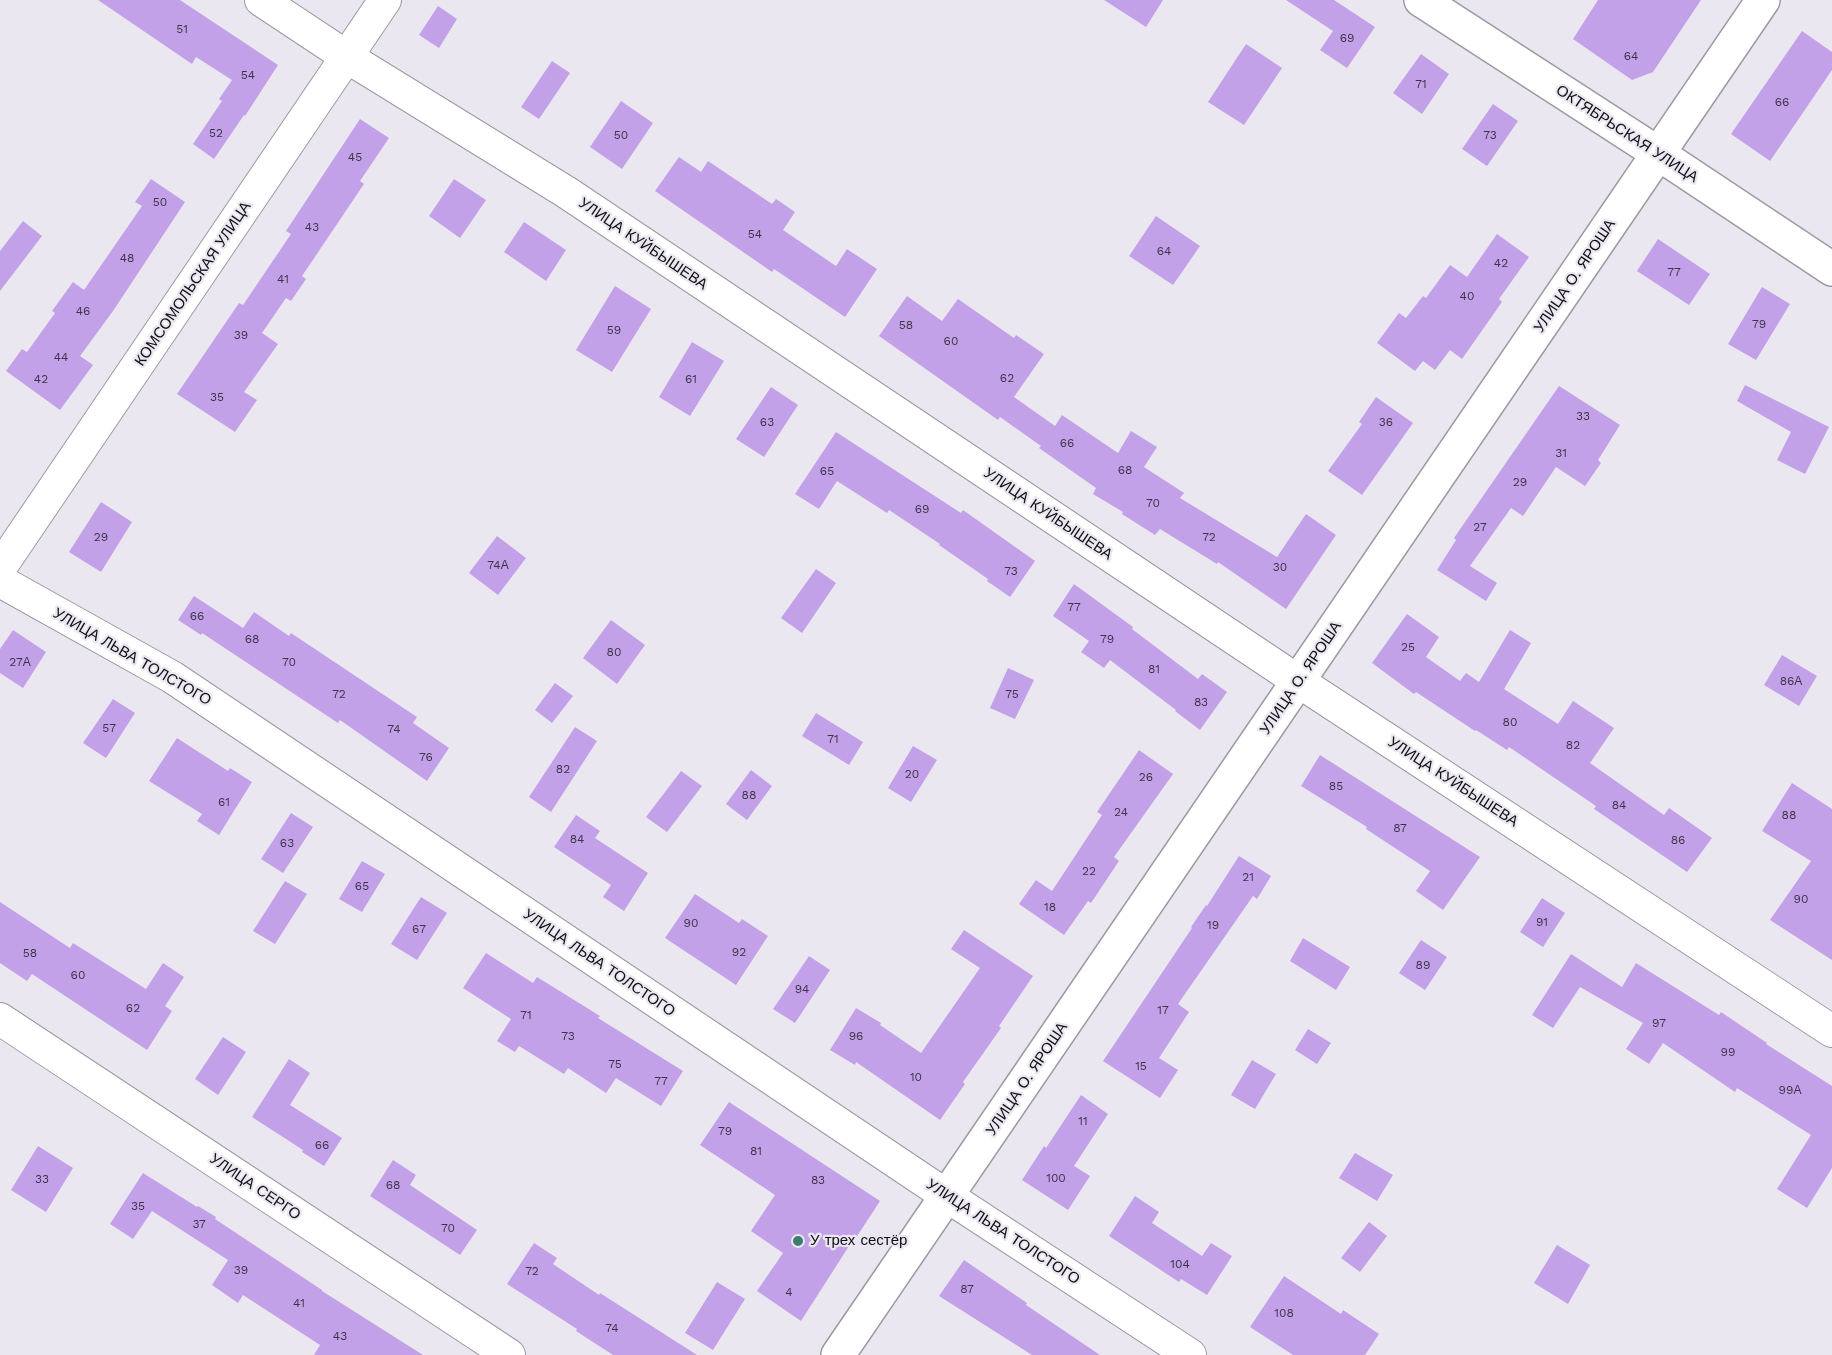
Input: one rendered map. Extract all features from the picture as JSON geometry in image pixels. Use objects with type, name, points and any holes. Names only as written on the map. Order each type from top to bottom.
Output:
[{"type":"main road","name":"ОКТЯБРЬСКАЯ УЛИЦА","points":[[1421,0],[1832,269]]},
{"type":"main road","name":"УЛИЦА О. ЯРОША","points":[[838,1355],[1763,0]]},
{"type":"street","name":"УЛИЦА КУЙБЫШЕВА","points":[[261,0],[347,57],[566,192],[1298,681],[1832,1031]]},
{"type":"street","name":"КОМСОМОЛЬСКАЯ УЛИЦА","points":[[0,568],[385,0]]},
{"type":"street","name":"УЛИЦА ЛЬВА ТОЛСТОГО","points":[[0,581],[172,677],[947,1196],[1190,1355]]},
{"type":"street","name":"УЛИЦА СЕРГО","points":[[0,1019],[509,1355]]},
{"type":"building","points":[[98,0],[180,0],[278,65],[214,159],[193,144],[222,101],[219,99],[232,80],[196,57],[192,64]]},
{"type":"building","points":[[1104,0],[1163,0],[1146,27]]},
{"type":"building","points":[[1286,0],[1334,0],[1375,27],[1347,68],[1320,50],[1333,31]]},
{"type":"building","points":[[1598,0],[1701,0],[1653,72],[1632,80],[1573,39]]},
{"type":"building","points":[[438,6],[457,19],[439,48],[419,35]]},
{"type":"building","points":[[1802,31],[1832,52],[1832,70],[1770,161],[1731,134]]},
{"type":"building","points":[[1246,44],[1282,68],[1244,125],[1208,102]]},
{"type":"building","points":[[1421,54],[1449,74],[1422,114],[1393,93]]},
{"type":"building","points":[[552,61],[570,73],[539,119],[521,107]]},
{"type":"building","points":[[621,101],[653,123],[622,169],[590,147]]},
{"type":"building","points":[[1493,104],[1518,121],[1487,166],[1462,149]]},
{"type":"building","points":[[360,119],[389,138],[360,181],[364,184],[302,276],[306,279],[291,301],[286,298],[262,333],[278,344],[244,392],[257,400],[235,432],[177,394],[239,303],[243,305],[291,234],[286,231]]},
{"type":"building","points":[[679,157],[701,172],[708,161],[772,204],[776,199],[795,212],[783,230],[836,266],[847,249],[877,269],[845,317],[774,269],[772,272],[655,191]]},
{"type":"building","points":[[151,179],[185,202],[113,311],[80,356],[93,365],[60,410],[6,371],[22,349],[27,352],[55,313],[52,311],[73,282],[84,290],[142,206],[135,202]]},
{"type":"building","points":[[454,179],[486,200],[460,238],[429,216]]},
{"type":"building","points":[[1156,216],[1200,246],[1173,285],[1129,256]]},
{"type":"building","points":[[23,221],[42,236],[0,291],[0,251]]},
{"type":"building","points":[[524,222],[566,250],[546,281],[504,252]]},
{"type":"building","points":[[1497,234],[1529,257],[1499,299],[1502,302],[1462,359],[1450,350],[1435,370],[1423,361],[1415,371],[1377,343],[1399,313],[1406,318],[1423,296],[1426,298],[1450,265],[1467,277]]},
{"type":"building","points":[[1658,239],[1710,274],[1689,305],[1637,271]]},
{"type":"building","points":[[615,286],[651,309],[612,372],[576,350]]},
{"type":"building","points":[[1762,287],[1790,304],[1756,360],[1728,344]]},
{"type":"building","points":[[907,296],[942,321],[958,299],[1014,338],[1016,335],[1044,354],[1014,397],[1055,426],[1062,415],[1118,453],[1131,431],[1157,447],[1144,467],[1184,493],[1180,498],[1277,557],[1306,514],[1336,535],[1286,609],[1218,562],[1217,564],[1160,529],[1155,535],[1122,514],[1123,512],[1093,494],[1096,488],[1039,448],[1041,446],[1000,417],[998,420],[879,336]]},
{"type":"building","points":[[692,342],[724,361],[690,416],[659,397]]},
{"type":"building","points":[[1745,385],[1829,427],[1805,474],[1777,460],[1791,432],[1737,401]]},
{"type":"building","points":[[1559,386],[1620,425],[1598,460],[1601,463],[1585,486],[1556,467],[1523,516],[1511,508],[1470,566],[1497,583],[1486,601],[1437,570],[1456,540],[1454,538]]},
{"type":"building","points":[[771,387],[798,405],[764,457],[736,439]]},
{"type":"building","points":[[1376,397],[1413,423],[1362,495],[1328,471],[1362,424],[1359,422]]},
{"type":"building","points":[[836,432],[961,513],[963,510],[1035,561],[1010,597],[940,544],[889,510],[887,513],[837,481],[819,509],[795,494]]},
{"type":"building","points":[[101,502],[132,522],[101,572],[69,552]]},
{"type":"building","points":[[497,536],[526,558],[498,595],[469,573]]},
{"type":"building","points":[[816,569],[836,583],[802,633],[781,618]]},
{"type":"building","points":[[1074,584],[1198,679],[1202,674],[1227,692],[1200,730],[1110,660],[1104,668],[1081,652],[1089,641],[1053,616]]},
{"type":"building","points":[[194,596],[243,628],[254,612],[289,636],[291,633],[417,717],[413,723],[449,748],[427,781],[340,720],[338,723],[202,633],[201,635],[178,620]]},
{"type":"building","points":[[1407,614],[1439,637],[1426,657],[1460,681],[1466,673],[1479,682],[1510,630],[1531,643],[1504,689],[1558,724],[1573,701],[1614,728],[1590,763],[1664,815],[1669,808],[1712,838],[1687,872],[1594,809],[1596,806],[1509,747],[1507,750],[1416,692],[1414,694],[1372,663]]},
{"type":"building","points":[[611,620],[645,645],[617,684],[583,658]]},
{"type":"building","points":[[13,630],[46,652],[23,688],[0,673],[0,649]]},
{"type":"building","points":[[1782,655],[1817,676],[1799,706],[1764,685]]},
{"type":"building","points":[[1008,668],[1034,680],[1015,719],[990,708]]},
{"type":"building","points":[[555,683],[573,696],[552,723],[535,710]]},
{"type":"building","points":[[113,699],[135,713],[106,758],[83,743]]},
{"type":"building","points":[[816,713],[863,742],[849,765],[802,736]]},
{"type":"building","points":[[575,727],[597,741],[551,812],[529,797]]},
{"type":"building","points":[[177,738],[228,771],[230,768],[252,782],[219,835],[197,821],[202,814],[149,781]]},
{"type":"building","points":[[913,746],[937,760],[911,802],[888,788]]},
{"type":"building","points":[[1139,750],[1173,774],[1114,857],[1119,861],[1091,903],[1088,901],[1064,935],[1019,904],[1036,880],[1052,891],[1102,815],[1097,812]]},
{"type":"building","points":[[1320,755],[1480,857],[1443,910],[1416,891],[1430,871],[1366,829],[1367,827],[1301,786]]},
{"type":"building","points":[[751,770],[772,786],[747,820],[726,804]]},
{"type":"building","points":[[681,771],[702,786],[667,832],[646,817]]},
{"type":"building","points":[[1792,783],[1832,809],[1832,960],[1770,920],[1811,861],[1762,831]]},
{"type":"building","points":[[291,813],[313,827],[283,873],[261,859]]},
{"type":"building","points":[[576,815],[600,831],[595,838],[648,873],[624,911],[603,897],[611,885],[554,847]]},
{"type":"building","points":[[1239,856],[1271,876],[1257,899],[1253,896],[1178,1004],[1189,1012],[1159,1058],[1178,1070],[1160,1098],[1103,1061]]},
{"type":"building","points":[[362,861],[385,874],[362,912],[339,899]]},
{"type":"building","points":[[285,881],[307,894],[275,944],[253,931]]},
{"type":"building","points":[[695,894],[739,923],[742,919],[768,936],[736,985],[665,938]]},
{"type":"building","points":[[421,897],[447,913],[417,960],[391,944]]},
{"type":"building","points":[[1542,898],[1565,913],[1543,947],[1520,932]]},
{"type":"building","points":[[0,902],[70,948],[73,943],[146,989],[163,963],[184,977],[165,1006],[172,1011],[147,1050],[32,974],[27,981],[0,963]]},
{"type":"building","points":[[964,930],[1033,976],[940,1120],[856,1062],[855,1065],[830,1050],[856,1008],[881,1023],[880,1025],[921,1053],[980,968],[951,949]]},
{"type":"building","points":[[1303,938],[1350,967],[1336,990],[1290,961]]},
{"type":"building","points":[[1421,940],[1447,957],[1425,990],[1399,973]]},
{"type":"building","points":[[486,953],[533,983],[537,977],[683,1071],[661,1106],[616,1078],[606,1093],[568,1068],[564,1074],[519,1046],[515,1052],[497,1041],[511,1019],[463,988]]},
{"type":"building","points":[[1571,954],[1622,987],[1636,963],[1719,1015],[1721,1012],[1832,1086],[1832,1168],[1807,1208],[1777,1189],[1811,1135],[1737,1088],[1735,1092],[1663,1043],[1649,1064],[1626,1049],[1643,1023],[1580,987],[1553,1028],[1532,1015]]},
{"type":"building","points":[[809,956],[830,970],[795,1023],[773,1009]]},
{"type":"building","points":[[1308,1029],[1331,1043],[1317,1064],[1295,1050]]},
{"type":"building","points":[[223,1037],[246,1052],[218,1095],[195,1079]]},
{"type":"building","points":[[289,1059],[310,1073],[290,1105],[342,1138],[324,1166],[252,1117]]},
{"type":"building","points":[[1252,1060],[1276,1074],[1255,1109],[1231,1095]]},
{"type":"building","points":[[1081,1095],[1108,1114],[1074,1166],[1090,1176],[1068,1210],[1022,1180]]},
{"type":"building","points":[[729,1102],[880,1201],[801,1321],[757,1291],[783,1253],[751,1231],[775,1195],[700,1145]]},
{"type":"building","points":[[38,1146],[73,1168],[46,1212],[11,1190]]},
{"type":"building","points":[[1355,1153],[1393,1175],[1377,1201],[1339,1178]]},
{"type":"building","points":[[393,1160],[416,1175],[410,1185],[477,1230],[460,1255],[370,1196]]},
{"type":"building","points":[[143,1173],[216,1217],[215,1219],[322,1291],[423,1355],[314,1355],[320,1345],[243,1295],[238,1303],[212,1285],[228,1260],[152,1211],[133,1239],[110,1224]]},
{"type":"building","points":[[1135,1196],[1159,1212],[1152,1223],[1202,1256],[1211,1243],[1232,1256],[1207,1295],[1181,1279],[1179,1282],[1109,1236]]},
{"type":"building","points":[[1369,1222],[1387,1236],[1360,1272],[1341,1258]]},
{"type":"building","points":[[534,1243],[557,1258],[553,1264],[697,1355],[613,1355],[507,1284]]},
{"type":"building","points":[[1557,1245],[1590,1265],[1568,1304],[1534,1283]]},
{"type":"building","points":[[964,1260],[1100,1355],[1032,1355],[939,1296]]},
{"type":"building","points":[[1284,1276],[1341,1314],[1343,1310],[1379,1334],[1365,1355],[1293,1355],[1250,1327]]},
{"type":"building","points":[[717,1282],[745,1299],[713,1350],[685,1333]]},
{"type":"place","name":"У трех сестёр","points":[[798,1241]]}]
